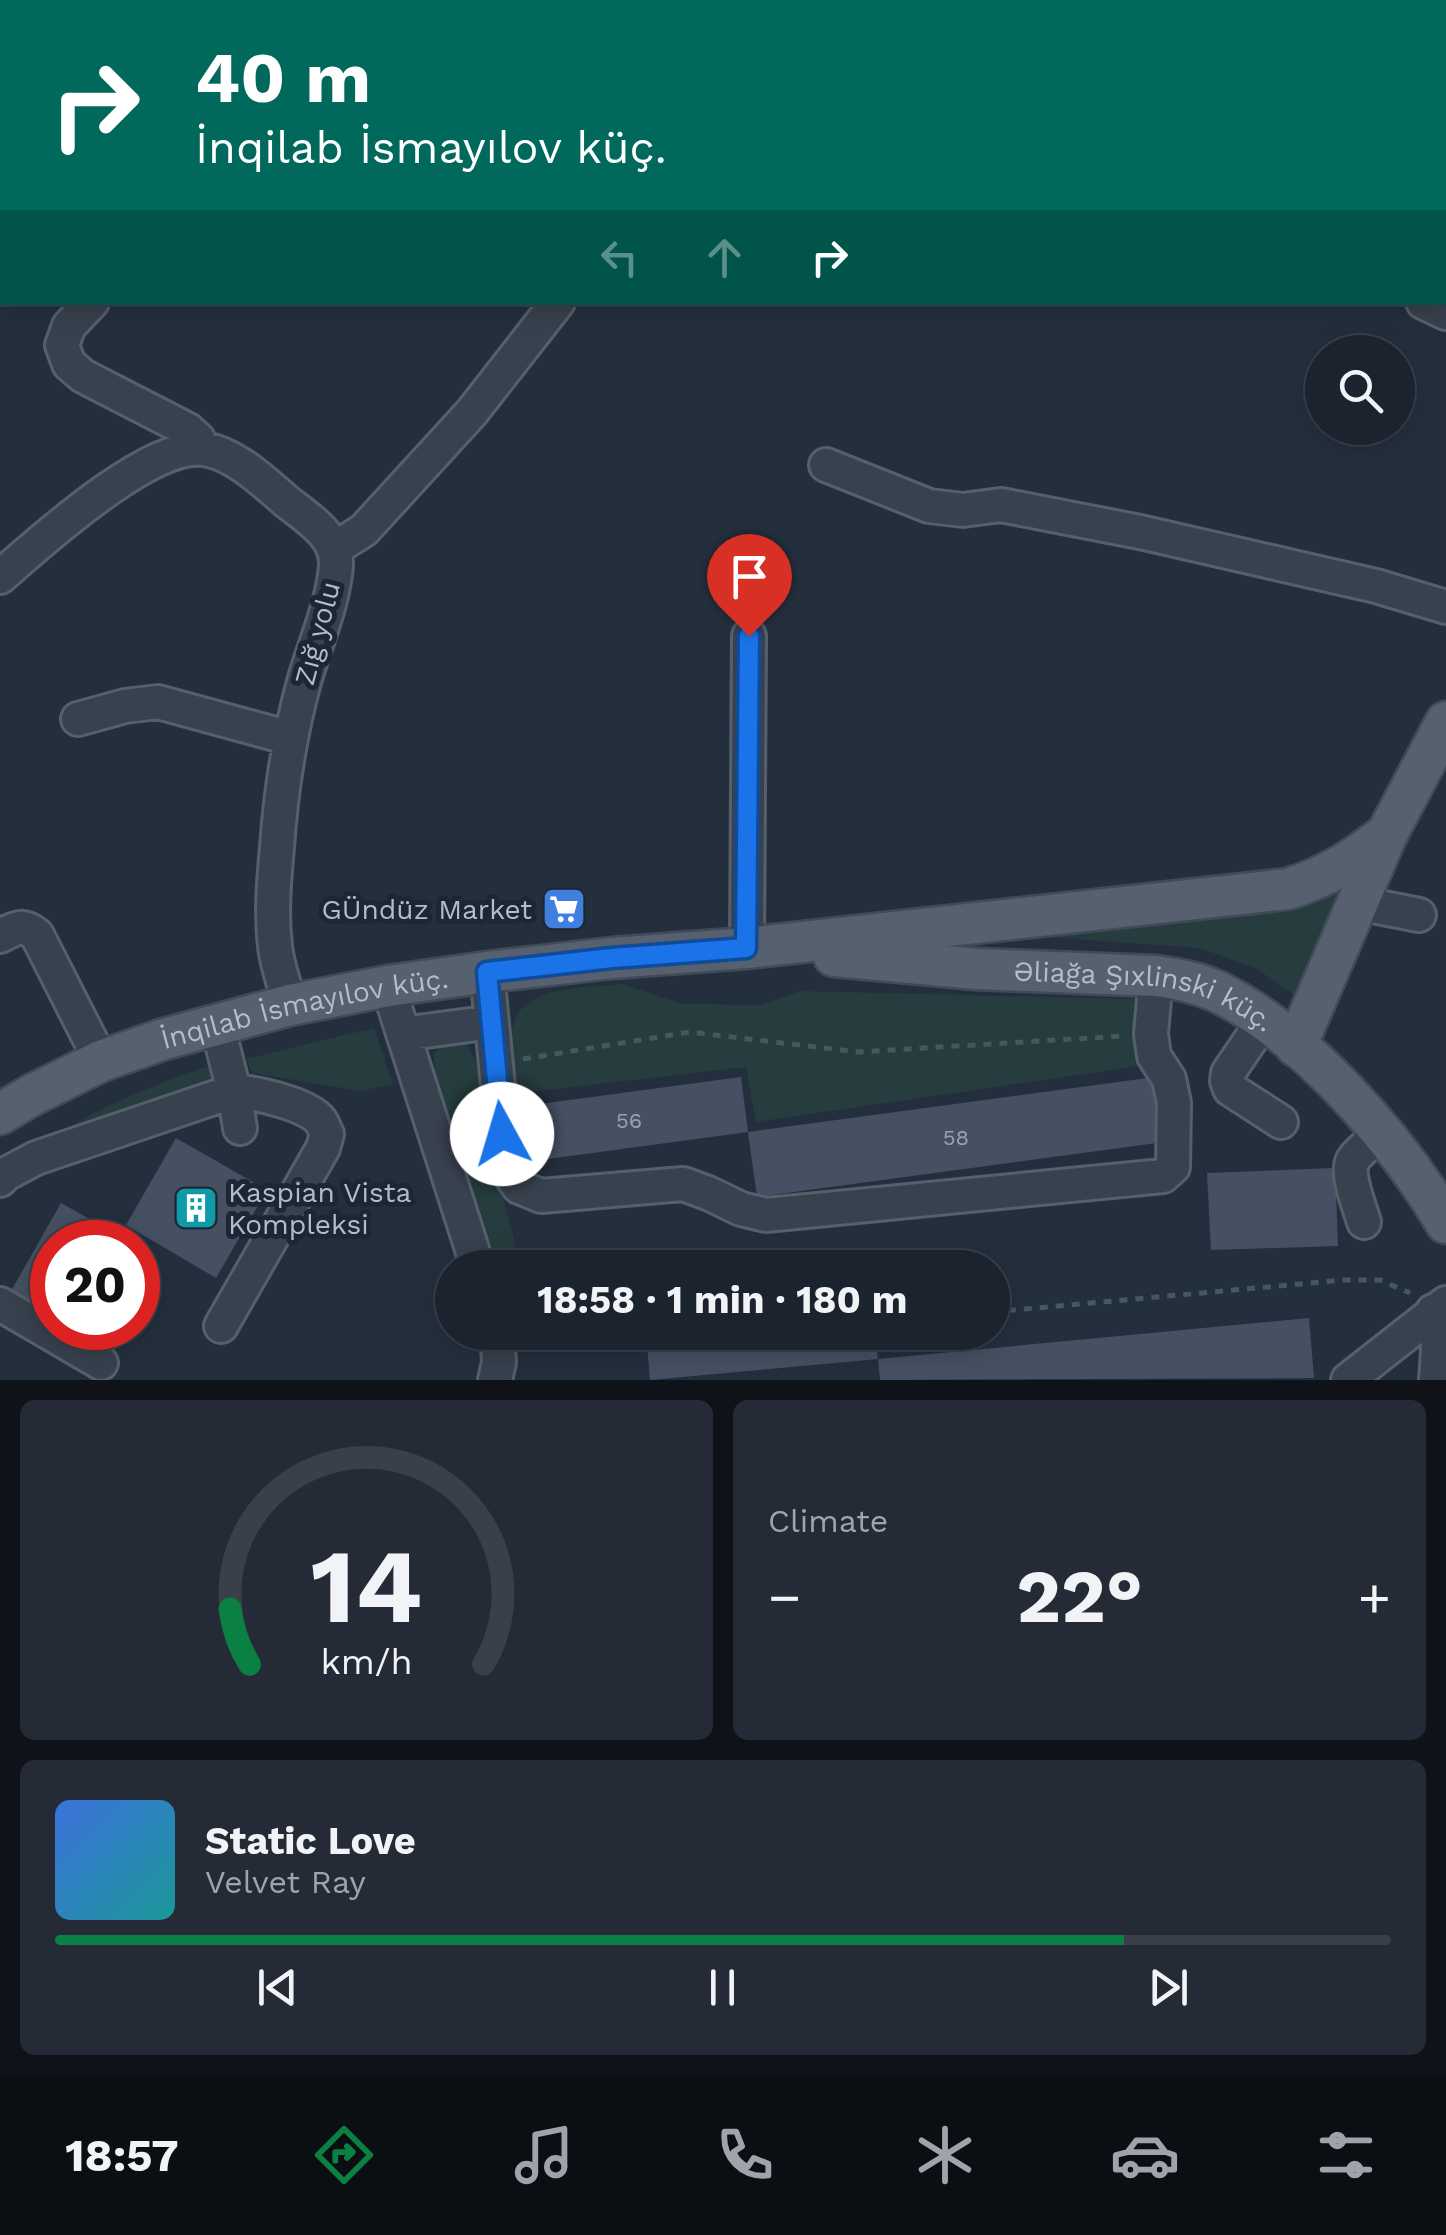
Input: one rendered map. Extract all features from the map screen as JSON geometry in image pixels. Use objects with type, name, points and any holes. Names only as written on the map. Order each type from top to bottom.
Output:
[{"type":"main road","points":[[1296,1046],[1387,834],[1441,743]]},
{"type":"main road","points":[[746,948],[1288,889],[1344,866],[1387,834]]},
{"type":"main road","name":"İnqilab İsmayılov küç.","points":[[0,1114],[101,1060],[290,1005],[487,972],[746,948]]},
{"type":"main road","name":"Əliağa Şıxlinski küç.","points":[[746,948],[976,969],[1156,976],[1214,990],[1264,1020],[1296,1046],[1384,1132],[1446,1224]]},
{"type":"street","name":"Zığ yolu","points":[[89,305],[69,326],[62,345],[69,364],[84,376],[188,430],[202,449],[235,460],[323,532],[334,550],[336,565],[328,602],[303,684],[282,779],[272,896],[276,952],[290,1005]]},
{"type":"street","points":[[334,550],[364,530],[472,412],[556,305]]},
{"type":"street","points":[[0,578],[91,502],[140,470],[177,452],[202,449]]},
{"type":"street","points":[[826,465],[929,506],[963,510],[1001,505],[1140,532],[1376,586],[1446,607]]},
{"type":"street","points":[[746,948],[749,636]]},
{"type":"street","points":[[78,719],[158,702],[290,738]]},
{"type":"street","points":[[1358,903],[1419,915]]},
{"type":"street","points":[[0,936],[16,928],[28,928],[37,936],[101,1060]]},
{"type":"street","points":[[487,972],[506,1170],[519,1187],[541,1196],[683,1184],[741,1209],[766,1215],[1162,1176],[1172,1167],[1174,1103],[1168,1079],[1154,1056],[1151,1034],[1156,976]]},
{"type":"street","points":[[388,986],[472,1250]]},
{"type":"street","points":[[1264,1020],[1228,1073],[1227,1081],[1230,1089],[1281,1122]]},
{"type":"street","points":[[403,1034],[492,1022]]},
{"type":"street","points":[[217,1024],[240,1128]]},
{"type":"street","points":[[0,1180],[36,1158],[234,1092],[258,1093],[318,1119],[327,1134],[323,1148],[221,1326]]},
{"type":"street","points":[[1364,1222],[1351,1166],[1384,1132]]},
{"type":"street","points":[[0,1304],[102,1363]]},
{"type":"street","points":[[1348,1380],[1440,1307]]},
{"type":"street","points":[[1436,1380],[1440,1307]]},
{"type":"street","points":[[495,1380],[498,1350]]},
{"type":"path","points":[[496,1064],[690,1032],[858,1052],[1151,1034]]},
{"type":"path","points":[[1010,1310],[1344,1280],[1380,1280],[1440,1307]]},
{"type":"green space","points":[[1348,880],[1298,998],[1256,968],[1199,948],[978,932]]},
{"type":"green space","points":[[622,984],[682,1004],[761,1005],[800,991],[1139,999],[1139,1066],[756,1122],[746,1067],[511,1094],[511,1039],[521,1010],[545,994]]},
{"type":"green space","points":[[374,1028],[393,1084],[361,1091],[252,1073],[246,1059]]},
{"type":"green space","points":[[445,1040],[465,1041],[471,1052],[488,1140],[516,1250],[492,1250],[441,1102],[434,1054]]},
{"type":"green space","points":[[211,1065],[211,1088],[59,1134],[133,1095]]},
{"type":"building","points":[[741,1077],[748,1132],[518,1163],[510,1108]]},
{"type":"building","points":[[1155,1077],[1164,1142],[757,1197],[748,1132]]},
{"type":"building","name":"Kaspian Vista Kompleksi","points":[[176,1138],[267,1190],[216,1278],[160,1245],[160,1220],[129,1220]]},
{"type":"building","points":[[1335,1168],[1338,1246],[1211,1250],[1207,1173]]},
{"type":"building","points":[[61,1203],[92,1220],[51,1220]]},
{"type":"building","points":[[30,1258],[30,1302],[11,1291]]},
{"type":"building","points":[[1309,1318],[1314,1378],[880,1380],[878,1359],[1010,1350],[1010,1346]]},
{"type":"building","points":[[648,1350],[877,1350],[878,1359],[650,1380]]},
{"type":"place","name":"GÜndüz Market","points":[[564,909]]},
{"type":"place","name":"Kaspian Vista Kompleksi","points":[[196,1208]]},
{"type":"route","points":[[502,1134],[487,972],[746,948],[749,636]]}]
